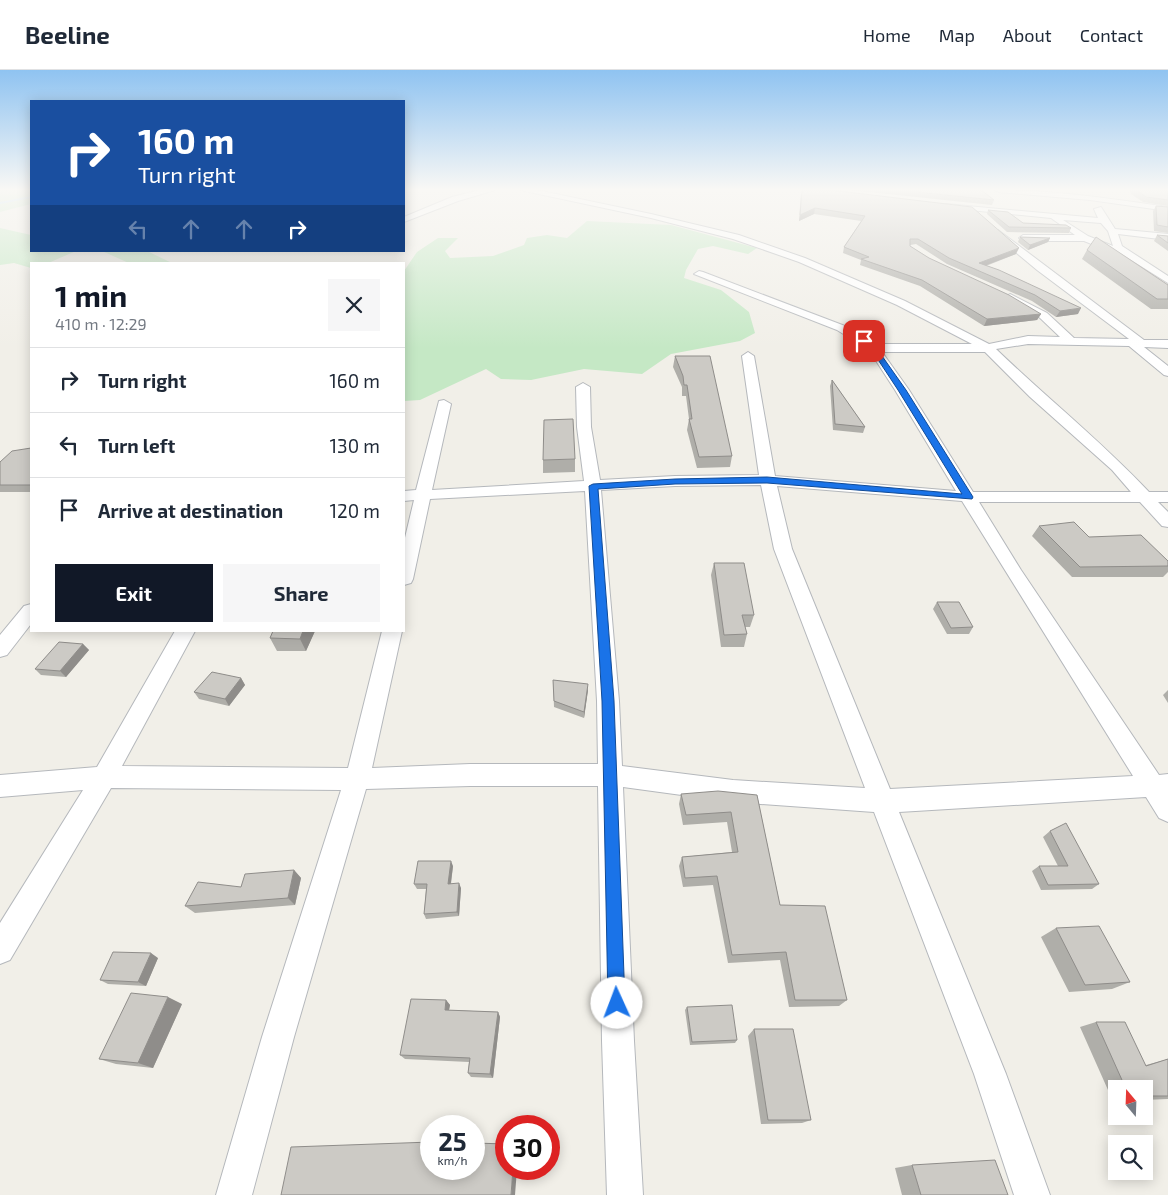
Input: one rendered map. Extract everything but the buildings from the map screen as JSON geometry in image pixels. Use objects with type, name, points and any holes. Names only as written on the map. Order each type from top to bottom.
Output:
[{"type":"street","points":[[749,242],[780,252],[901,303],[988,348],[1035,394],[1117,467],[1168,522]]},
{"type":"street","points":[[1010,242],[1136,343],[1168,372]]},
{"type":"street","points":[[1096,242],[1131,257],[1160,262]]},
{"type":"street","points":[[1116,242],[1118,247],[1131,257],[1168,280]]},
{"type":"street","points":[[699,274],[840,328],[855,335],[873,348],[926,426],[1015,574],[1160,785],[1168,810]]},
{"type":"street","points":[[999,292],[1043,315],[1071,341]]},
{"type":"street","points":[[873,348],[988,348],[1028,340],[1168,344]]},
{"type":"street","points":[[748,356],[767,480],[783,549],[884,801],[990,1074],[1032,1195]]},
{"type":"street","points":[[583,387],[584,428],[593,486],[608,701],[618,1041],[625,1195]]},
{"type":"street","points":[[405,575],[444,404]]},
{"type":"street","points":[[405,496],[675,482],[767,480],[969,497],[1168,497]]},
{"type":"street","points":[[0,649],[30,612]]},
{"type":"street","points":[[0,950],[104,778],[183,632]]},
{"type":"street","points":[[234,1195],[278,1037],[357,779],[392,632]]},
{"type":"street","points":[[0,786],[104,778],[357,779],[470,775],[610,775],[733,791],[884,801],[1160,785]]},
{"type":"green space","points":[[0,242],[30,242],[30,252],[74,252],[51,262],[30,262],[30,268],[14,263],[0,265]]},
{"type":"green space","points":[[431,242],[454,242],[445,251],[450,258],[493,256],[524,245],[525,242],[736,242],[757,248],[748,254],[713,246],[698,249],[686,270],[684,278],[721,290],[749,312],[755,333],[740,341],[671,354],[642,374],[584,369],[531,380],[501,379],[486,369],[420,400],[405,401],[405,270],[417,252]]},
{"type":"green space","points":[[104,252],[149,252],[170,262],[127,262]]},
{"type":"route","points":[[617,1003],[608,701],[593,486],[767,480],[969,497],[902,390],[873,348],[864,341]]}]
